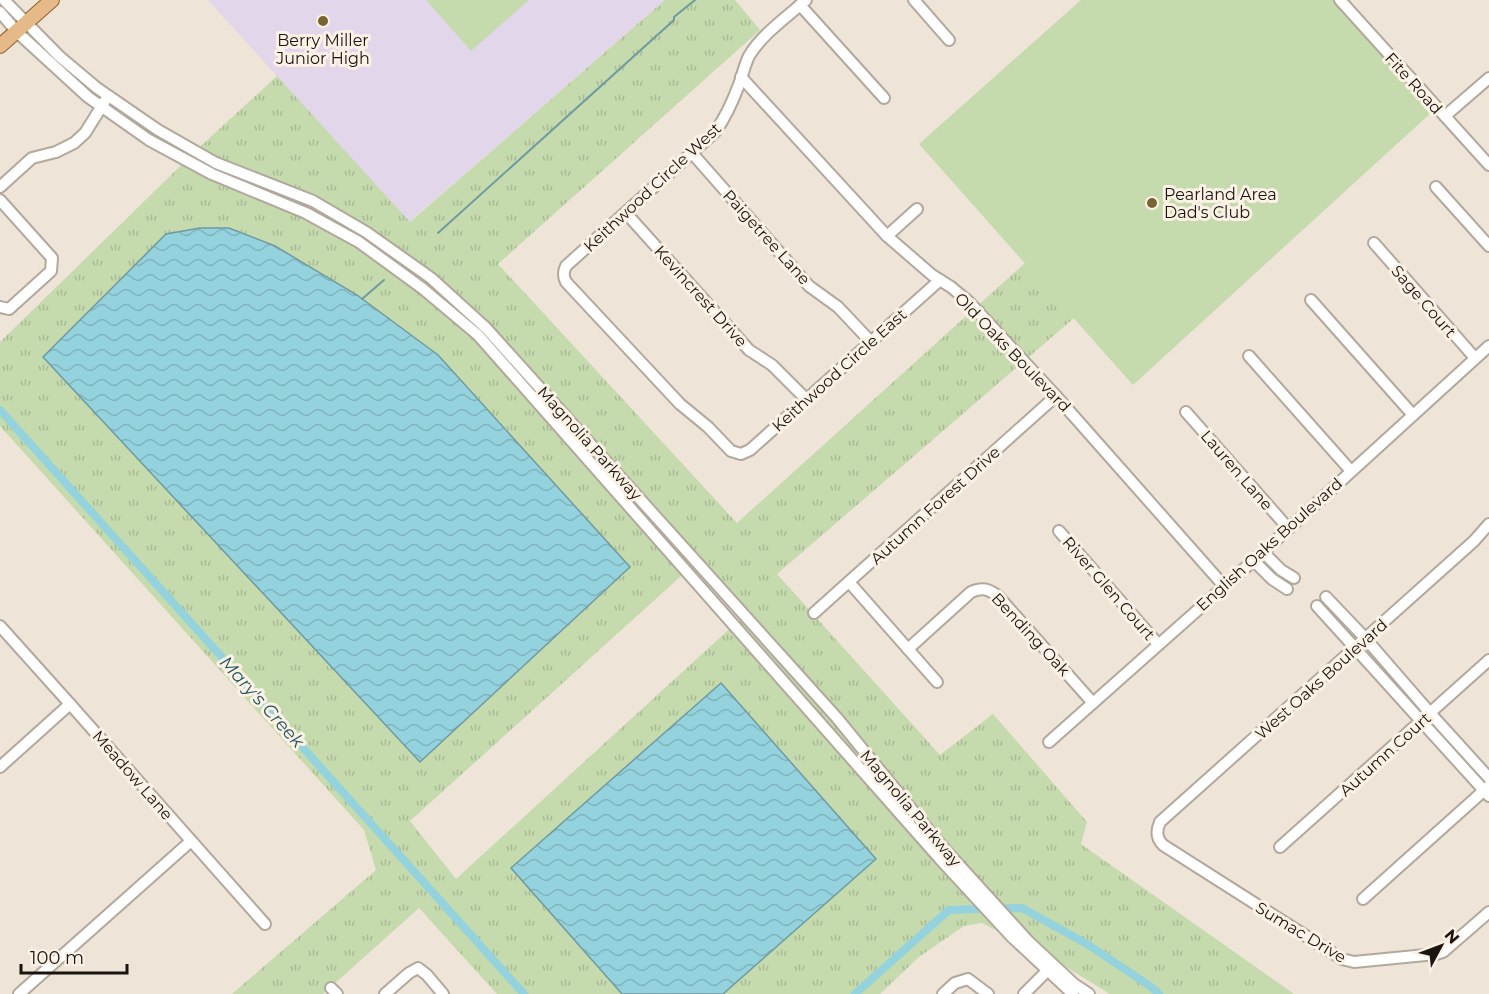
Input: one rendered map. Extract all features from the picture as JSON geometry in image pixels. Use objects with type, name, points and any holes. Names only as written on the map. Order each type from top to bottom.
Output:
[{"type":"main road","points":[[0,46],[52,0]]},
{"type":"street","name":"Magnolia Parkway","points":[[4,0],[22,28],[88,98],[149,140],[212,174],[306,213],[343,233],[472,322],[486,328],[837,718],[940,844],[956,869]]},
{"type":"street","points":[[914,0],[950,40]]},
{"type":"street","name":"Fite Road","points":[[1340,0],[1487,159]]},
{"type":"street","points":[[803,3],[884,98]]},
{"type":"street","name":"Keithwood Circle West","points":[[734,453],[680,404],[566,282],[564,271],[566,266],[715,132],[730,108],[745,64],[751,54],[766,35],[803,3]]},
{"type":"street","name":"Magnolia Parkway","points":[[0,12],[108,96],[158,130],[216,163],[313,201],[366,232],[431,278],[472,322],[486,344],[763,659],[1047,971],[1073,994]]},
{"type":"street","name":"Old Oaks Boulevard","points":[[741,77],[887,236],[969,302],[1056,396],[1224,586]]},
{"type":"street","points":[[1445,116],[1489,78]]},
{"type":"street","points":[[0,187],[32,158],[56,152],[74,143],[85,133],[108,96]]},
{"type":"street","name":"Paigetree Lane","points":[[692,153],[809,286],[838,307],[871,342]]},
{"type":"street","points":[[1436,187],[1489,246]]},
{"type":"street","points":[[0,201],[52,258],[51,271],[9,309],[0,307]]},
{"type":"street","points":[[887,236],[917,210]]},
{"type":"street","name":"Kevincrest Drive","points":[[626,213],[749,350],[772,365],[806,399]]},
{"type":"street","points":[[343,233],[349,222]]},
{"type":"street","name":"Sage Court","points":[[1374,243],[1475,358]]},
{"type":"street","name":"Keithwood Circle East","points":[[734,453],[741,454],[750,450],[940,280]]},
{"type":"street","points":[[1311,300],[1413,415]]},
{"type":"street","name":"English Oaks Boulevard","points":[[1049,742],[1263,552],[1489,346]]},
{"type":"street","points":[[1249,356],[1351,471]]},
{"type":"street","name":"Autumn Forest Drive","points":[[813,613],[1056,396]]},
{"type":"street","name":"Lauren Lane","points":[[1186,412],[1288,528]]},
{"type":"street","name":"West Oaks Boulevard","points":[[1156,835],[1160,822],[1366,639],[1474,541],[1489,524]]},
{"type":"street","name":"River Glen Court","points":[[1059,531],[1158,644]]},
{"type":"street","points":[[675,559],[686,549]]},
{"type":"street","points":[[1263,552],[1281,570],[1294,578]]},
{"type":"street","points":[[1253,560],[1272,579],[1287,589]]},
{"type":"street","points":[[849,582],[937,682]]},
{"type":"street","name":"Bending Oak","points":[[909,649],[971,592],[980,588],[989,589],[998,596],[1093,703]]},
{"type":"street","points":[[1326,597],[1489,778]]},
{"type":"street","points":[[1317,606],[1421,722],[1487,791],[1363,899]]},
{"type":"street","name":"Meadow Lane","points":[[0,626],[265,924]]},
{"type":"street","points":[[763,659],[775,649]]},
{"type":"street","name":"Autumn Court","points":[[1280,847],[1489,660]]},
{"type":"street","points":[[0,766],[70,704]]},
{"type":"street","name":"Sumac Drive","points":[[1156,835],[1163,845],[1348,962],[1443,952],[1489,912]]},
{"type":"street","points":[[19,994],[191,841]]},
{"type":"street","name":"Magnolia Parkway","points":[[1015,934],[1029,942],[1074,984],[1089,994]]},
{"type":"street","points":[[385,994],[418,968],[443,994]]},
{"type":"street","points":[[1024,994],[1047,971]]},
{"type":"street","points":[[943,994],[955,983],[968,979],[988,994]]},
{"type":"shaded area","points":[[208,0],[665,0],[409,222]]},
{"type":"green space","points":[[426,0],[529,0],[471,51]]},
{"type":"green space","points":[[665,0],[735,0],[760,30],[498,264],[737,523],[1025,263],[1074,318],[777,574],[940,755],[993,714],[1087,822],[1081,844],[1294,994],[1110,994],[1058,962],[982,923],[964,926],[929,950],[880,994],[497,994],[419,908],[323,994],[232,994],[376,870],[364,830],[0,426],[0,342],[202,145],[277,76],[410,222]],"holes":[[[701,558],[748,612],[456,879],[410,821]]]},
{"type":"green space","name":"Pearland Area Dad's Club","points":[[1081,0],[1333,0],[1433,111],[1133,385],[919,144]]},
{"type":"water","points":[[200,228],[229,228],[275,246],[357,295],[438,355],[630,567],[420,762],[43,357],[166,234]]},
{"type":"water","points":[[721,683],[876,859],[723,994],[622,994],[511,868]]},
{"type":"waterway","points":[[438,233],[695,0]]},
{"type":"waterway","points":[[362,299],[384,280]]},
{"type":"waterway","name":"Mary's Creek","points":[[0,410],[524,994]]},
{"type":"waterway","name":"Mary's Creek","points":[[855,994],[949,910],[1022,908],[1087,944],[1159,994]]},
{"type":"place","name":"Berry Miller Junior High","points":[[323,21]]},
{"type":"place","name":"Pearland Area Dad's Club","points":[[1152,203]]}]
